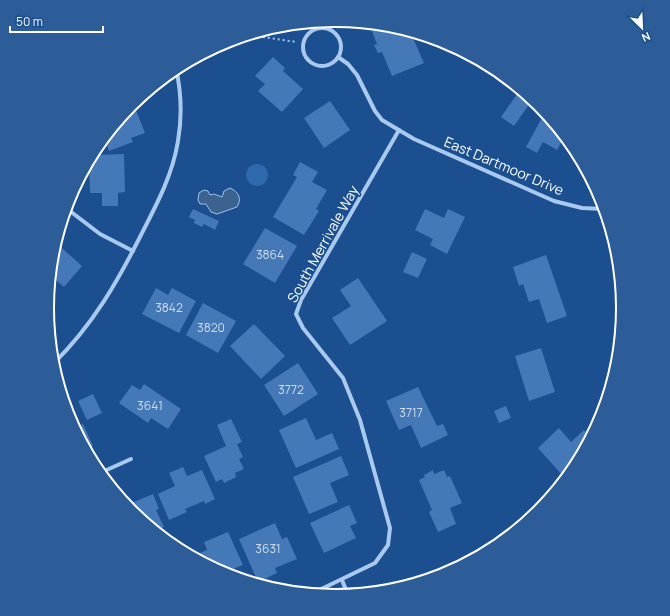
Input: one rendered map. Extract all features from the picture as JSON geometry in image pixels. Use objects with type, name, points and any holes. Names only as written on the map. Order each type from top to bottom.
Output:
[{"type":"street","points":[[318,29],[332,31],[338,36],[341,43],[338,57],[333,63],[327,66],[312,64],[304,52],[303,45],[306,38],[318,29]]},
{"type":"street","name":"East Dartmoor Drive","points":[[338,57],[348,64],[357,75],[375,111],[382,120],[414,139],[554,200],[582,208],[598,209]]},
{"type":"street","points":[[58,358],[98,312],[121,275],[164,189],[179,140],[180,108],[177,75]]},
{"type":"street","name":"South Merrivale Way","points":[[342,580],[375,563],[388,545],[390,528],[360,420],[344,378],[303,328],[296,314],[301,300],[399,130]]},
{"type":"street","points":[[71,212],[100,234],[133,251]]},
{"type":"street","points":[[106,471],[131,460]]},
{"type":"street","points":[[323,588],[342,580],[345,588]]},
{"type":"path","points":[[262,37],[297,42]]},
{"type":"shaded area","points":[[253,164],[261,164],[268,171],[268,179],[261,186],[253,186],[246,179],[246,171]]},
{"type":"shaded area","points":[[230,188],[239,196],[239,204],[237,207],[217,214],[211,212],[206,204],[200,204],[198,200],[199,193],[204,190],[208,191],[210,195],[214,194],[222,197],[224,191]]},
{"type":"building","points":[[375,30],[390,32],[413,39],[424,63],[392,76],[382,52],[378,53],[374,45],[377,44],[372,31]]},
{"type":"building","points":[[273,57],[285,68],[283,71],[303,89],[282,112],[258,91],[265,84],[255,76]]},
{"type":"building","points":[[517,94],[529,105],[514,126],[501,117]]},
{"type":"building","points":[[330,101],[350,130],[324,148],[304,118]]},
{"type":"building","points":[[136,109],[145,133],[131,138],[133,142],[109,151],[106,144]]},
{"type":"building","points":[[542,118],[562,142],[557,150],[543,142],[537,153],[526,147]]},
{"type":"building","points":[[124,154],[125,192],[118,193],[118,206],[102,206],[102,193],[90,193],[89,172],[99,155]]},
{"type":"building","points":[[300,162],[318,172],[312,182],[327,190],[316,209],[319,211],[304,235],[273,217],[297,177],[293,175]]},
{"type":"building","points":[[193,209],[219,221],[215,230],[204,224],[202,227],[194,223],[195,220],[189,217]]},
{"type":"building","points":[[425,209],[444,218],[448,209],[465,217],[447,254],[430,245],[433,239],[415,230]]},
{"type":"building","points":[[265,228],[297,246],[275,283],[243,264]]},
{"type":"building","points":[[61,247],[82,266],[64,287],[56,280]]},
{"type":"building","points":[[412,252],[427,259],[418,278],[403,272]]},
{"type":"building","points":[[546,255],[567,316],[547,323],[539,299],[529,302],[523,284],[519,286],[513,267]]},
{"type":"building","points":[[358,278],[387,321],[350,345],[332,318],[351,306],[340,290]]},
{"type":"building","points":[[156,288],[168,295],[172,288],[196,301],[179,333],[142,314]]},
{"type":"building","points":[[203,303],[236,321],[218,353],[186,335]]},
{"type":"building","points":[[254,324],[285,356],[261,379],[230,346]]},
{"type":"building","points":[[541,348],[555,392],[529,401],[515,356]]},
{"type":"building","points":[[298,363],[318,394],[284,416],[264,385]]},
{"type":"building","points":[[144,384],[181,409],[168,429],[151,418],[148,423],[119,403],[132,385],[140,390]]},
{"type":"building","points":[[418,387],[437,426],[443,424],[448,435],[421,448],[411,425],[399,430],[386,401]]},
{"type":"building","points":[[93,394],[102,413],[87,420],[78,401]]},
{"type":"building","points":[[506,406],[511,418],[499,423],[494,411]]},
{"type":"building","points":[[306,418],[316,440],[332,433],[339,449],[296,468],[279,430]]},
{"type":"building","points":[[231,419],[242,442],[237,444],[243,457],[239,459],[244,469],[235,473],[236,477],[224,483],[222,479],[216,482],[204,456],[226,446],[217,425]]},
{"type":"building","points":[[83,424],[93,446],[91,447],[80,426]]},
{"type":"building","points":[[559,428],[571,442],[584,430],[587,433],[561,474],[538,448]]},
{"type":"building","points":[[341,456],[349,475],[330,483],[338,502],[309,514],[293,477]]},
{"type":"building","points":[[183,467],[187,476],[202,470],[215,499],[205,504],[204,501],[185,509],[187,512],[169,520],[158,494],[175,486],[169,473]]},
{"type":"building","points":[[433,470],[434,474],[444,470],[447,477],[450,476],[462,503],[450,508],[456,524],[438,532],[429,512],[432,510],[419,480]]},
{"type":"building","points":[[153,494],[159,509],[156,510],[164,527],[161,528],[132,503]]},
{"type":"building","points":[[349,505],[357,523],[350,526],[356,538],[324,553],[310,523]]},
{"type":"building","points":[[275,523],[282,539],[287,537],[297,559],[275,568],[277,573],[263,579],[256,577],[239,539]]},
{"type":"building","points":[[228,532],[243,565],[232,570],[201,555],[200,553],[207,550],[204,542]]}]
